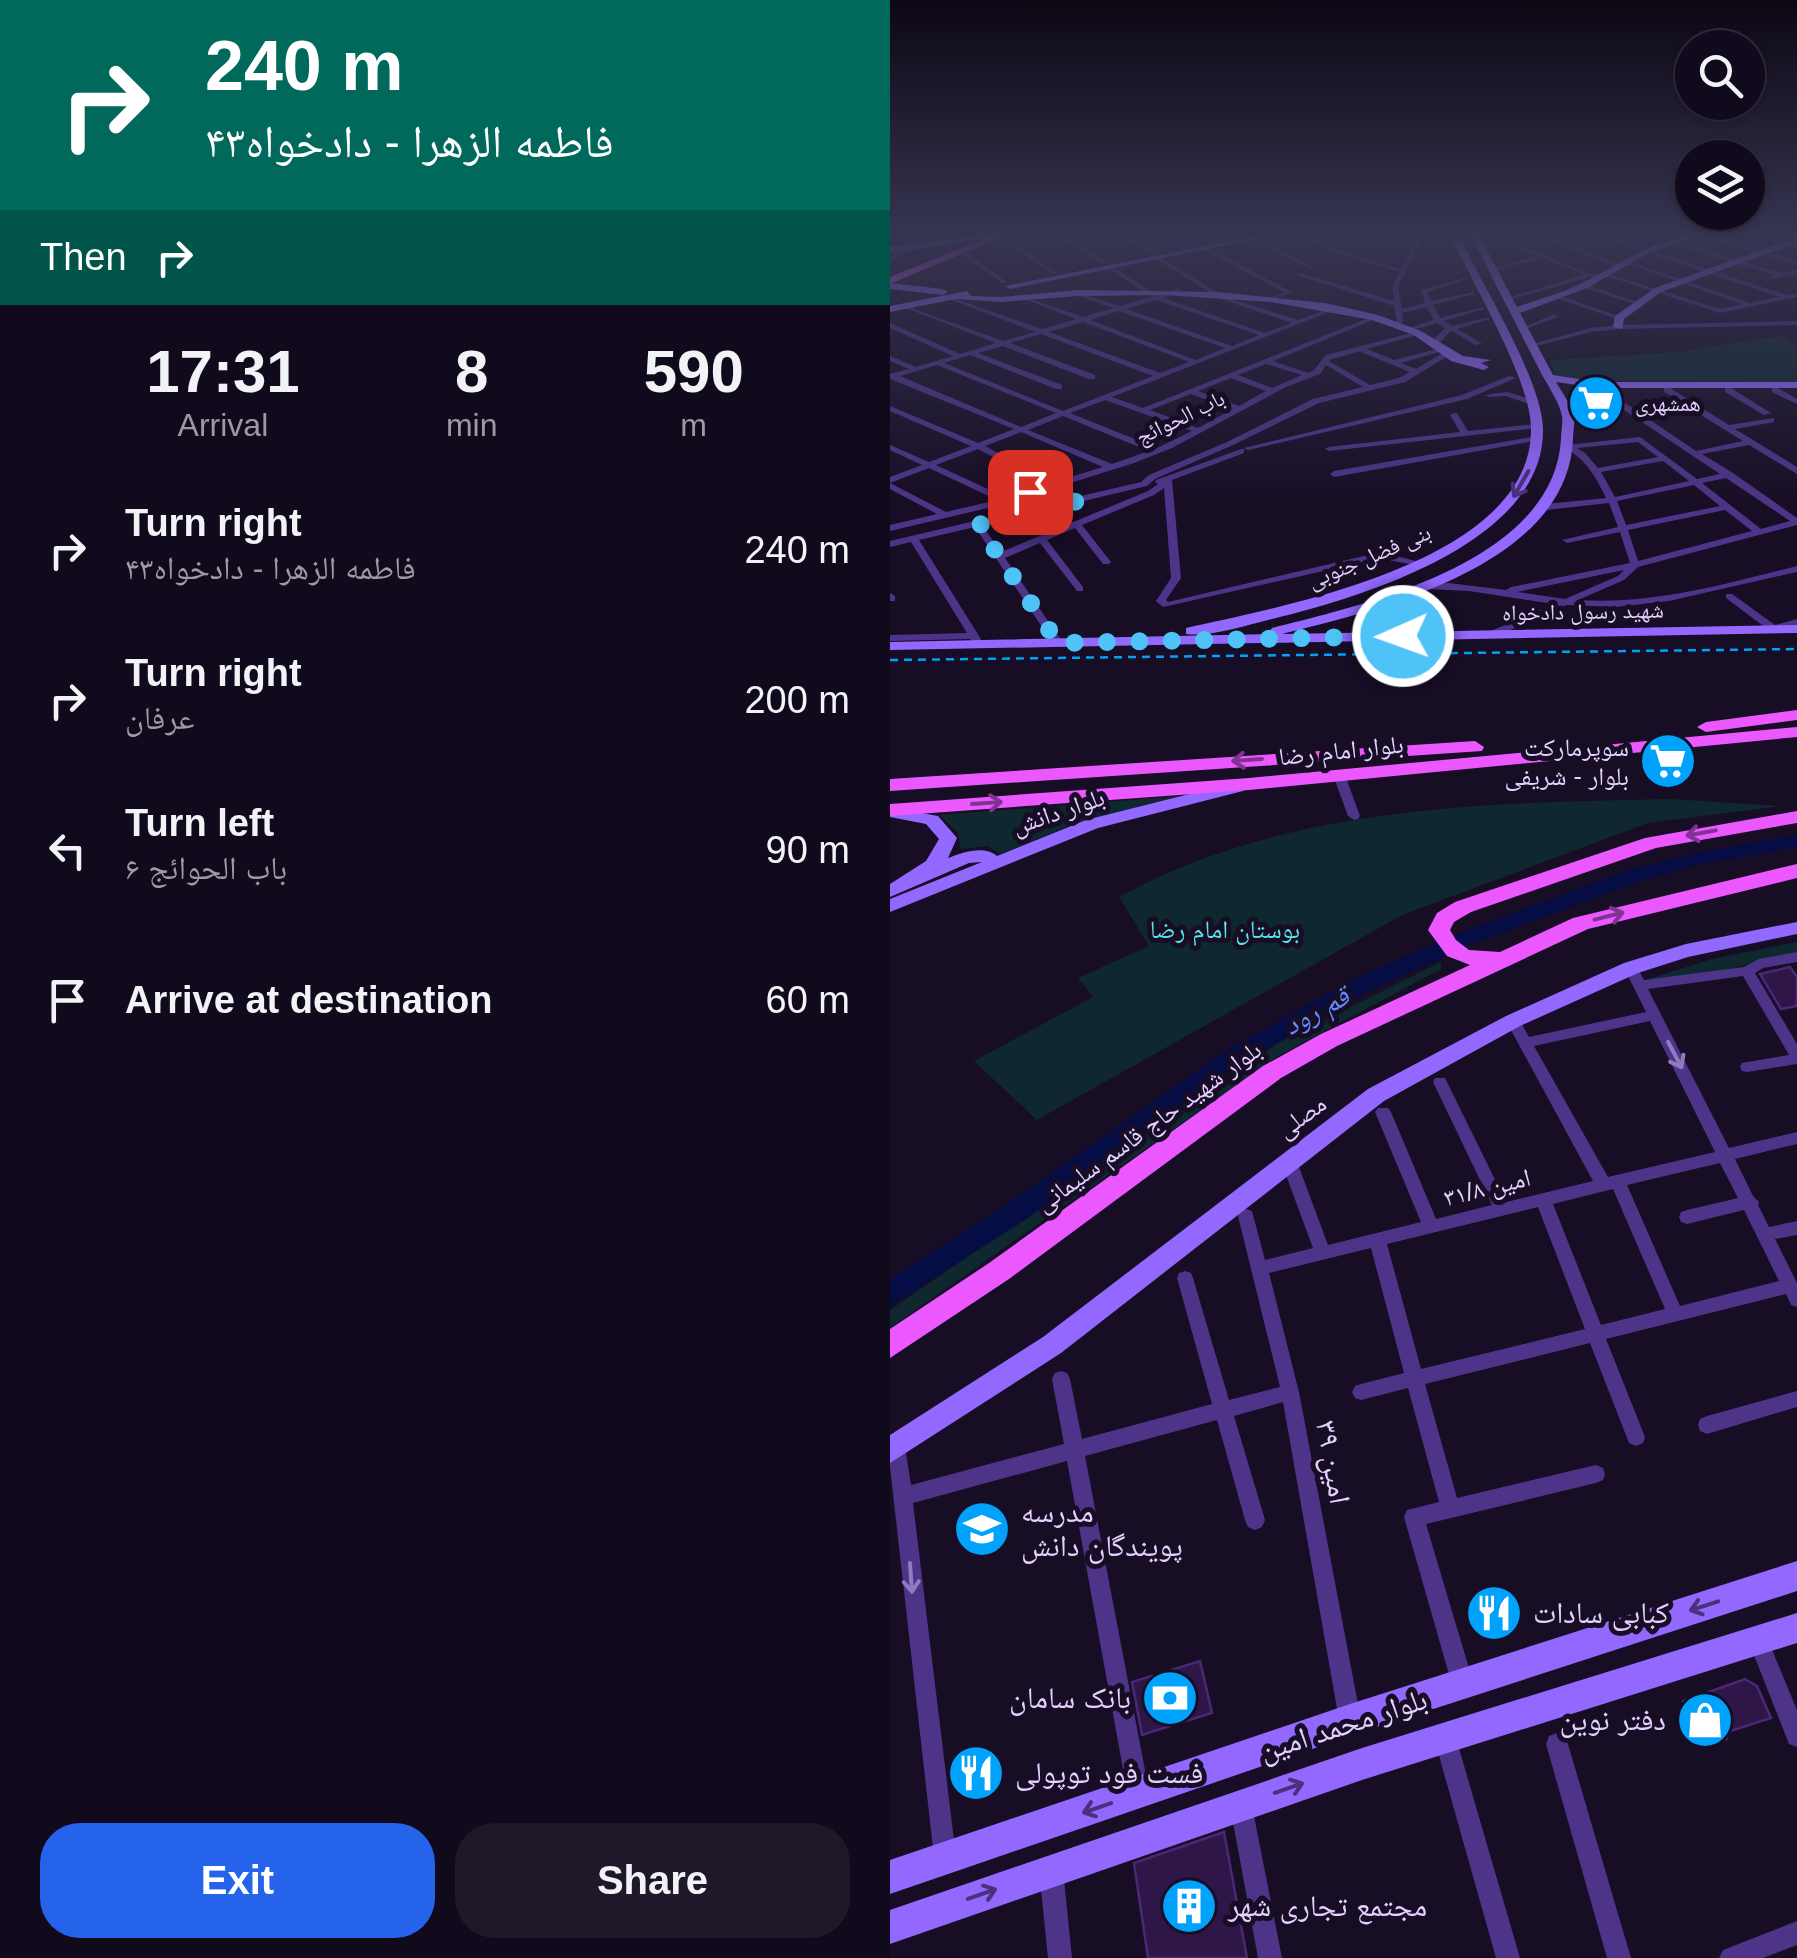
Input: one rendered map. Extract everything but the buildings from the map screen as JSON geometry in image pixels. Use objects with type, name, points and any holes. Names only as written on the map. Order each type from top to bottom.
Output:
[{"type":"main road","points":[[1388,324],[1460,358],[1494,362],[1529,400]]},
{"type":"main road","points":[[1483,324],[1494,362],[1529,400],[1537,432]]},
{"type":"main road","points":[[1519,324],[1568,414],[1570,446]]},
{"type":"main road","points":[[1548,377],[1573,387],[1600,390],[1797,388]]},
{"type":"main road","points":[[1559,398],[1573,387],[1797,388]]},
{"type":"main road","name":"بنی فضل جنوبی","points":[[1120,642],[1232,625],[1318,604],[1417,564],[1499,514],[1518,493],[1529,471],[1537,432]]},
{"type":"main road","name":"بنی فضل جنوبی","points":[[1230,642],[1342,614],[1428,586],[1467,568],[1546,507],[1560,482],[1570,446]]},
{"type":"main road","points":[[1499,514],[1508,522],[1528,524]]},
{"type":"main road","points":[[1479,529],[1496,527],[1508,537]]},
{"type":"main road","points":[[1342,614],[1330,621],[1328,627],[1332,631],[1416,631],[1438,635]]},
{"type":"main road","name":"شهید رسول دادخواه","points":[[890,646],[976,640],[1230,642],[1774,629],[1797,625]]},
{"type":"main road","name":"بلوار امام رضا","points":[[890,786],[1607,737],[1797,715]]},
{"type":"main road","name":"بلوار امام رضا","points":[[890,811],[1249,784],[1797,732]]},
{"type":"main road","name":"بلوار دانش","points":[[890,906],[1092,824],[1249,784]]},
{"type":"main road","points":[[890,811],[932,820],[948,838],[939,863],[928,873]]},
{"type":"main road","points":[[1518,952],[1489,959],[1457,954],[1439,930],[1445,918],[1463,907],[1652,842],[1797,817]]},
{"type":"main road","points":[[890,891],[976,854],[988,856],[992,862]]},
{"type":"main road","name":"بلوار شهید حاج قاسم سلیمانی","points":[[890,1344],[999,1271],[1272,1072],[1373,1017],[1581,924],[1797,871]]},
{"type":"main road","name":"مصلی","points":[[894,1448],[1052,1344],[1376,1095],[1513,1021],[1635,976],[1686,951],[1797,928]]},
{"type":"main road","points":[[1422,996],[1447,973],[1457,954]]},
{"type":"main road","name":"بلوار محمد امین","points":[[890,1877],[1350,1720],[1797,1576]]},
{"type":"main road","name":"بلوار محمد امین","points":[[890,1927],[1240,1805],[1797,1628]]},
{"type":"street","points":[[956,324],[1092,377]]},
{"type":"street","points":[[1025,324],[1160,376]]},
{"type":"street","points":[[891,376],[1066,324]]},
{"type":"street","points":[[1094,324],[1196,362]]},
{"type":"street","points":[[1165,324],[1231,348]]},
{"type":"street","points":[[1236,324],[1265,335]]},
{"type":"street","points":[[890,483],[1292,324]]},
{"type":"street","points":[[1144,410],[1358,324]]},
{"type":"street","points":[[1402,324],[1405,330]]},
{"type":"street","name":"باب الحوائج","points":[[890,528],[1004,500],[1157,451],[1273,390],[1317,372],[1324,362],[1423,324]]},
{"type":"street","points":[[1442,324],[1478,344]]},
{"type":"street","points":[[1448,329],[1464,324]]},
{"type":"street","points":[[1522,329],[1534,324]]},
{"type":"street","points":[[1532,345],[1613,324]]},
{"type":"street","points":[[890,326],[958,356]]},
{"type":"street","points":[[998,557],[1151,493],[1316,401],[1402,380],[1443,348],[1448,329]]},
{"type":"street","points":[[1396,362],[1443,348]]},
{"type":"street","points":[[1364,350],[1416,372]]},
{"type":"street","points":[[970,353],[1058,387]]},
{"type":"street","points":[[890,358],[915,369]]},
{"type":"street","points":[[1266,361],[1308,375]]},
{"type":"street","points":[[1324,362],[1371,389]]},
{"type":"street","points":[[937,363],[1157,451]]},
{"type":"street","points":[[1231,375],[1273,390]]},
{"type":"street","points":[[891,376],[1111,467]]},
{"type":"street","points":[[1144,484],[1152,476],[1237,446],[1464,397],[1512,378]]},
{"type":"street","points":[[1498,386],[1509,388],[1506,394]]},
{"type":"street","points":[[1600,390],[1797,522]]},
{"type":"street","points":[[1667,390],[1797,472]]},
{"type":"street","points":[[1728,390],[1769,416],[1728,428]]},
{"type":"street","points":[[1776,390],[1797,402]]},
{"type":"street","points":[[1191,391],[1238,408]]},
{"type":"street","points":[[1464,397],[1506,394],[1529,400]]},
{"type":"street","points":[[1105,397],[1197,430]]},
{"type":"street","points":[[890,408],[978,446],[1082,500]]},
{"type":"street","points":[[1454,416],[1465,433]]},
{"type":"street","points":[[1329,448],[1465,433],[1537,432]]},
{"type":"street","points":[[1334,474],[1462,451],[1537,432]]},
{"type":"street","points":[[1305,434],[1329,448],[1352,471]]},
{"type":"street","points":[[1570,446],[1640,439],[1760,532]]},
{"type":"street","points":[[1697,453],[1750,442]]},
{"type":"street","points":[[1570,446],[1582,452],[1612,500],[1635,565]]},
{"type":"street","points":[[890,447],[1004,500]]},
{"type":"street","points":[[1462,451],[1472,462]]},
{"type":"street","points":[[1595,471],[1663,459]]},
{"type":"street","points":[[1546,507],[1612,500],[1730,475]]},
{"type":"street","points":[[890,544],[1168,481]]},
{"type":"street","points":[[1168,481],[1176,578],[1162,597],[1166,605],[1364,558],[1417,564]]},
{"type":"street","points":[[890,483],[945,516]]},
{"type":"street","points":[[1567,540],[1727,507]]},
{"type":"street","points":[[1467,568],[1467,576],[1475,584],[1500,592],[1635,565],[1797,522]]},
{"type":"street","points":[[1078,524],[1106,562]]},
{"type":"street","points":[[978,525],[1058,643]]},
{"type":"street","points":[[914,539],[976,640]]},
{"type":"street","points":[[1042,539],[1080,589]]},
{"type":"street","points":[[1490,636],[1621,578],[1635,565]]},
{"type":"street","points":[[1428,586],[1454,585],[1565,602],[1638,602],[1797,569]]},
{"type":"street","points":[[1729,596],[1774,629]]},
{"type":"street","points":[[890,638],[976,640]]},
{"type":"street","points":[[1338,775],[1354,816]]},
{"type":"street","points":[[1360,1392],[1676,1314],[1794,1293],[1635,976],[1747,971],[1759,964],[1796,960]]},
{"type":"street","points":[[1747,971],[1797,1057],[1747,1068]]},
{"type":"street","points":[[1526,1043],[1654,1015]]},
{"type":"street","points":[[1513,1021],[1610,1182],[1676,1314]]},
{"type":"street","points":[[1440,1082],[1502,1209]]},
{"type":"street","points":[[1383,1112],[1432,1226]]},
{"type":"street","name":"امین ۳۱/۸","points":[[1260,1268],[1797,1138]]},
{"type":"street","points":[[1288,1160],[1323,1253]]},
{"type":"street","points":[[1544,1198],[1636,1437]]},
{"type":"street","points":[[1687,1216],[1750,1202]]},
{"type":"street","name":"امین ۳۹","points":[[1246,1216],[1290,1392],[1350,1720]]},
{"type":"street","points":[[1766,1234],[1797,1228]]},
{"type":"street","points":[[1377,1240],[1450,1509]]},
{"type":"street","points":[[1185,1278],[1255,1520]]},
{"type":"street","points":[[1061,1379],[1138,1794]]},
{"type":"street","points":[[904,1496],[1290,1392]]},
{"type":"street","points":[[1707,1425],[1797,1399]]},
{"type":"street","points":[[894,1448],[904,1496],[912,1595],[945,1859]]},
{"type":"street","points":[[1464,1686],[1414,1517],[1596,1474]]},
{"type":"street","points":[[1758,1640],[1797,1736]]},
{"type":"street","points":[[1445,1738],[1508,1958]]},
{"type":"street","points":[[1556,1744],[1619,1958]]},
{"type":"street","points":[[1240,1805],[1270,1958]]},
{"type":"street","points":[[1051,1870],[1060,1958]]},
{"type":"street","points":[[1732,1958],[1797,1933]]},
{"type":"green space","points":[[1779,336],[1797,345],[1797,382],[1594,381],[1556,377],[1550,360],[1679,352]]},
{"type":"green space","points":[[1180,796],[1076,823],[1000,854],[988,846],[961,849],[958,833],[939,815]]},
{"type":"green space","name":"بوستان امام رضا","points":[[1671,799],[1781,806],[1648,823],[1402,915],[1037,1120],[974,1061],[1093,997],[1078,978],[1149,946],[1119,897],[1183,867],[1250,843],[1388,815],[1530,803]]},
{"type":"green space","points":[[1797,942],[1797,953],[1704,975],[1648,979],[1712,959]]},
{"type":"green space","points":[[1441,962],[1441,969],[1278,1056],[890,1328],[890,1310],[1280,1042]]},
{"type":"waterway","name":"قم رود","points":[[890,1294],[1016,1212],[1234,1057],[1361,985],[1462,940],[1636,875],[1700,858],[1797,841]]},
{"type":"railway","points":[[890,660],[1797,649]]},
{"type":"place","name":"همشهری","points":[[1596,403]]},
{"type":"place","name":"سوپرمارکت بلوار - شریفی","points":[[1668,761]]},
{"type":"place","name":"مدرسه پویندگان دانش","points":[[982,1529]]},
{"type":"place","name":"کبابی سادات","points":[[1494,1613]]},
{"type":"place","name":"بانک سامان","points":[[1170,1698]]},
{"type":"place","name":"دفتر نوین","points":[[1705,1720]]},
{"type":"place","name":"فست فود توپولی","points":[[976,1773]]},
{"type":"place","name":"مجتمع تجاری شهر","points":[[1189,1906]]},
{"type":"route","points":[[1030,492],[1057,484],[1082,500],[978,525],[1058,643],[1403,636]]}]
